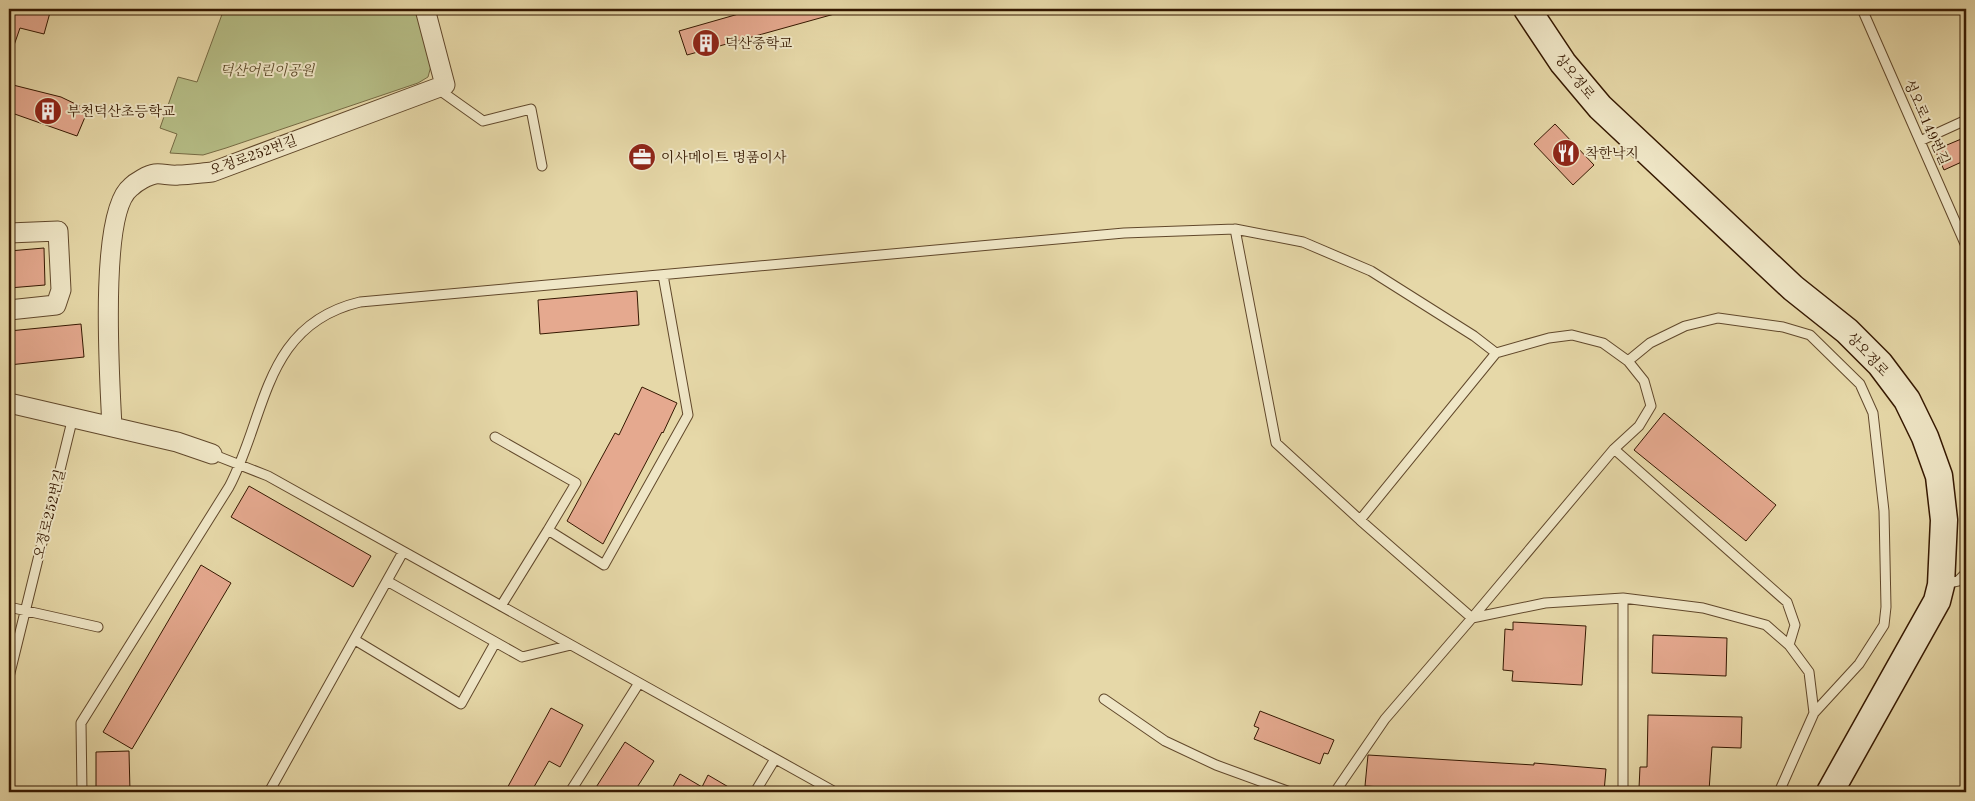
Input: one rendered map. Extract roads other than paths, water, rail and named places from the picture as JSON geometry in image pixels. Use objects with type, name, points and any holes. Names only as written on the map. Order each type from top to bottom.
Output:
[{"type":"street","points":[[425,9],[445,85],[436,88]]},
{"type":"street","name":"상오정로","points":[[1527,9],[1563,63],[1600,107],[1793,288],[1847,331],[1880,364],[1907,400],[1926,438],[1939,476],[1944,520],[1941,585],[1937,601],[1830,792]]},
{"type":"street","name":"오정로252번길","points":[[112,427],[108,339],[110,273],[115,225],[121,201],[130,187],[154,174],[178,176],[212,172],[436,88]]},
{"type":"street","points":[[9,233],[58,231],[61,290],[56,305],[9,310]]},
{"type":"street","points":[[9,403],[177,442],[212,454]]},
{"type":"lane","name":"성오로149번길","points":[[1862,9],[1966,246]]},
{"type":"lane","points":[[436,88],[484,121],[532,109],[542,166]]},
{"type":"lane","points":[[1920,141],[1966,120]]},
{"type":"lane","points":[[1235,229],[1276,443],[1472,618]]},
{"type":"lane","points":[[82,792],[81,723],[229,487],[240,465],[262,397],[284,354],[312,322],[340,307],[360,302],[1124,233],[1235,229],[1303,242],[1371,270],[1474,336],[1496,353]]},
{"type":"lane","points":[[548,530],[604,565],[688,415],[662,275]]},
{"type":"lane","points":[[1628,361],[1650,343],[1685,326],[1718,318],[1784,327],[1810,335],[1860,384],[1873,413],[1884,511],[1886,607],[1884,625],[1859,664],[1814,713],[1779,792]]},
{"type":"lane","points":[[1335,792],[1385,719],[1614,449],[1639,426],[1651,406],[1644,382],[1628,361],[1603,343],[1572,335],[1549,338],[1496,353],[1360,520]]},
{"type":"lane","name":"오정로252번길","points":[[9,677],[24,610],[73,418]]},
{"type":"lane","points":[[495,437],[576,484],[501,606]]},
{"type":"lane","points":[[1614,449],[1787,602],[1795,624],[1789,645]]},
{"type":"lane","points":[[212,454],[268,476],[835,792]]},
{"type":"lane","points":[[269,792],[403,552]]},
{"type":"lane","points":[[1941,585],[1958,581],[1966,573]]},
{"type":"lane","points":[[386,582],[522,657],[571,645]]},
{"type":"lane","points":[[1472,618],[1545,602],[1623,598],[1703,608],[1766,625],[1789,645],[1809,672],[1814,713]]},
{"type":"lane","points":[[1623,598],[1623,792]]},
{"type":"lane","points":[[9,607],[98,627]]},
{"type":"lane","points":[[354,640],[461,704],[495,643]]},
{"type":"lane","points":[[570,792],[639,683]]},
{"type":"lane","points":[[1104,699],[1165,741],[1216,765],[1290,792]]},
{"type":"lane","points":[[755,792],[775,759]]},
{"type":"place","name":"덕산중학교","points":[[706,43]]},
{"type":"place","name":"부천덕산초등학교","points":[[48,111]]},
{"type":"place","name":"착한낙지","points":[[1566,153]]},
{"type":"place","name":"이사메이트 명품이사","points":[[642,157]]},
{"type":"park label","name":"덕산어린이공원","points":[[267,70]]}]
